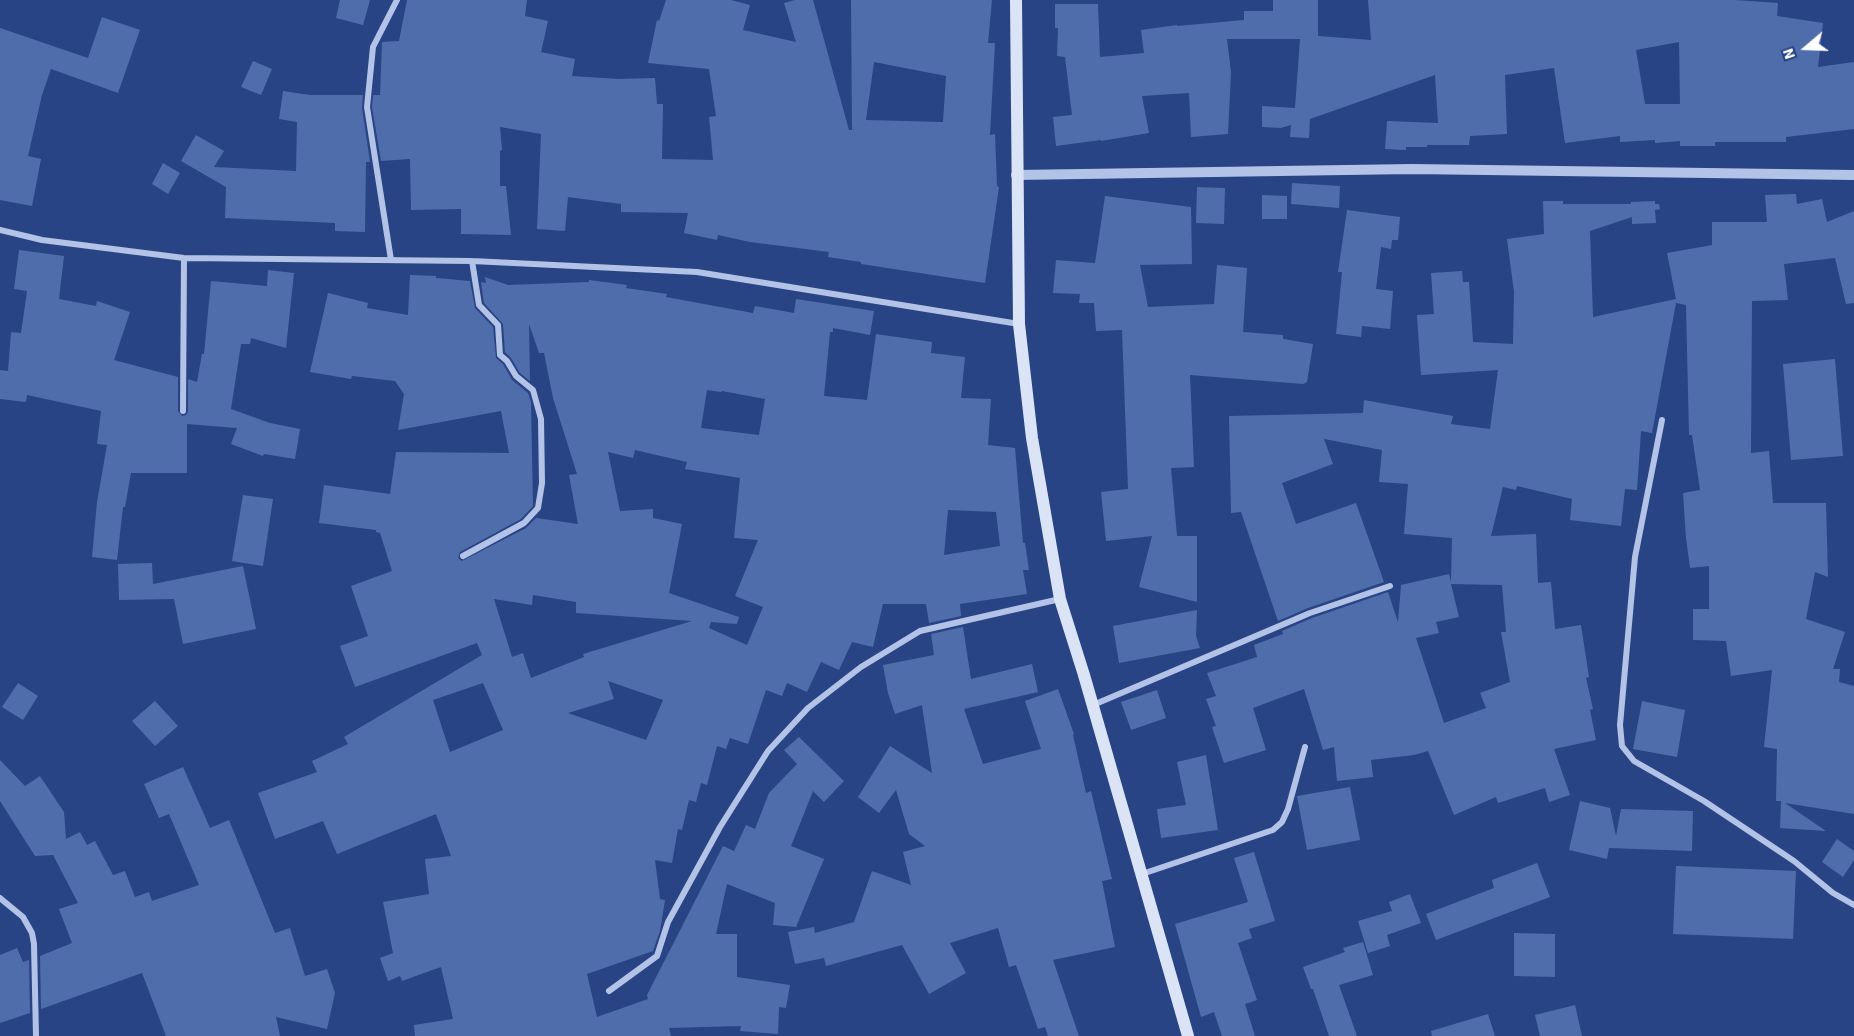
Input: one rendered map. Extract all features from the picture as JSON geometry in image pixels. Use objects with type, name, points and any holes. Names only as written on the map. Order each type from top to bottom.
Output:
[{"type":"main road","points":[[1016,0],[1019,324],[1032,438],[1060,599],[1093,705],[1188,1036]]},
{"type":"street","points":[[391,260],[367,107],[374,47],[397,0]]},
{"type":"street","points":[[1016,175],[1412,170],[1854,175]]},
{"type":"street","points":[[0,230],[42,240],[184,258],[472,261],[697,272],[1019,324]]},
{"type":"street","points":[[183,411],[184,258]]},
{"type":"street","points":[[463,556],[524,523],[538,508],[542,483],[541,419],[533,390],[516,376],[507,361],[500,355],[498,325],[479,305],[472,261]]},
{"type":"street","points":[[1662,420],[1635,556],[1620,725],[1622,746],[1634,761],[1704,801],[1794,861],[1833,893],[1854,905]]},
{"type":"street","points":[[1093,705],[1310,613],[1390,586]]},
{"type":"street","points":[[609,991],[657,956],[668,922],[720,827],[768,751],[808,708],[861,667],[921,631],[1060,599]]},
{"type":"street","points":[[1142,874],[1273,830],[1282,822],[1305,747]]},
{"type":"street","points":[[0,898],[23,916],[32,933],[36,1036]]},
{"type":"building","points":[[340,0],[370,0],[363,25],[336,18]]},
{"type":"building","points":[[407,0],[527,0],[525,16],[548,21],[541,52],[575,59],[572,76],[618,79],[655,78],[657,104],[663,104],[662,159],[713,160],[709,117],[716,116],[709,69],[648,63],[657,20],[659,21],[666,0],[731,0],[750,5],[743,30],[796,42],[784,3],[795,0],[813,0],[849,130],[852,130],[851,0],[992,0],[988,43],[995,43],[990,135],[995,134],[997,186],[999,187],[985,283],[861,264],[861,262],[828,257],[829,252],[750,242],[718,235],[717,240],[684,233],[688,213],[621,212],[621,204],[568,197],[565,231],[537,229],[541,134],[500,127],[502,150],[500,151],[500,186],[506,186],[511,235],[461,234],[461,209],[411,210],[410,159],[381,161],[372,107],[373,95],[380,95],[382,42],[399,41]],"holes":[[[874,62],[946,76],[943,122],[866,120]]]},
{"type":"building","points":[[1273,0],[1318,0],[1318,36],[1371,40],[1368,0],[1735,0],[1778,3],[1777,16],[1823,23],[1818,67],[1854,62],[1854,129],[1786,137],[1786,142],[1715,142],[1715,146],[1680,146],[1680,141],[1620,142],[1620,136],[1565,143],[1554,68],[1505,75],[1507,134],[1470,136],[1469,145],[1427,145],[1427,147],[1406,147],[1406,150],[1385,149],[1387,121],[1438,123],[1435,75],[1310,119],[1309,138],[1290,137],[1291,125],[1281,128],[1262,127],[1262,106],[1295,108],[1300,39],[1227,39],[1231,72],[1228,134],[1191,137],[1189,93],[1142,96],[1149,133],[1056,146],[1053,117],[1072,115],[1065,57],[1057,56],[1058,28],[1055,28],[1055,4],[1098,4],[1100,57],[1144,53],[1141,30],[1244,20],[1244,11],[1273,11]],"holes":[[[1679,42],[1680,104],[1645,104],[1636,50]]]},
{"type":"building","points":[[102,17],[140,30],[118,93],[51,69],[42,95],[28,156],[41,159],[32,206],[0,200],[0,28],[88,58]]},
{"type":"building","points":[[253,61],[272,69],[261,95],[241,87]]},
{"type":"building","points":[[283,91],[310,95],[363,95],[362,108],[370,162],[366,162],[365,232],[335,231],[335,223],[225,218],[226,187],[181,161],[196,135],[224,151],[214,167],[296,171],[297,122],[279,119]]},
{"type":"building","points":[[163,163],[180,173],[168,194],[152,184]]},
{"type":"building","points":[[1292,183],[1340,186],[1339,208],[1291,204]]},
{"type":"building","points":[[1197,187],[1225,188],[1224,224],[1196,223]]},
{"type":"building","points":[[1796,194],[1797,204],[1822,199],[1827,222],[1854,211],[1854,303],[1846,304],[1835,258],[1784,264],[1788,300],[1752,301],[1751,453],[1769,451],[1773,503],[1826,503],[1828,577],[1815,572],[1806,619],[1845,632],[1833,669],[1840,669],[1839,682],[1854,686],[1854,814],[1785,803],[1826,831],[1780,828],[1781,801],[1776,801],[1777,749],[1764,747],[1772,670],[1731,676],[1726,641],[1693,640],[1693,609],[1709,609],[1709,566],[1690,568],[1686,538],[1683,493],[1700,490],[1692,435],[1689,435],[1686,305],[1676,303],[1652,433],[1641,431],[1637,490],[1625,489],[1621,526],[1570,520],[1572,499],[1517,486],[1516,490],[1503,487],[1491,536],[1536,534],[1538,583],[1551,582],[1555,629],[1581,625],[1589,677],[1586,678],[1593,709],[1590,710],[1596,740],[1554,749],[1570,795],[1549,802],[1545,788],[1498,803],[1496,797],[1454,815],[1428,751],[1371,760],[1373,777],[1337,781],[1334,747],[1323,750],[1304,689],[1253,708],[1266,750],[1224,763],[1212,727],[1216,726],[1206,699],[1216,696],[1207,673],[1257,657],[1254,645],[1283,634],[1282,631],[1312,618],[1388,592],[1398,622],[1401,585],[1449,574],[1451,582],[1452,538],[1404,534],[1408,484],[1379,482],[1382,450],[1324,439],[1333,464],[1282,483],[1296,524],[1356,503],[1384,582],[1308,608],[1278,621],[1241,512],[1231,513],[1229,416],[1363,413],[1364,400],[1453,416],[1451,424],[1490,429],[1498,370],[1421,375],[1417,315],[1434,314],[1431,273],[1462,271],[1463,282],[1469,282],[1473,342],[1513,344],[1514,292],[1507,239],[1544,234],[1543,201],[1563,201],[1563,204],[1631,204],[1631,202],[1655,201],[1655,204],[1659,204],[1660,209],[1655,210],[1656,223],[1632,224],[1632,217],[1590,231],[1593,317],[1676,299],[1667,253],[1712,245],[1712,222],[1767,222],[1765,195]],"holes":[[[1451,584],[1502,585],[1506,632],[1501,632],[1510,682],[1480,693],[1486,708],[1444,723],[1416,638],[1439,633],[1436,622],[1459,617]]]},
{"type":"building","points":[[1262,195],[1287,196],[1287,219],[1262,219]]},
{"type":"building","points":[[1105,196],[1191,207],[1192,264],[1140,265],[1148,307],[1214,304],[1217,265],[1247,268],[1243,332],[1283,335],[1283,339],[1313,344],[1307,382],[1303,384],[1190,375],[1194,467],[1171,468],[1177,536],[1197,536],[1197,602],[1139,587],[1152,536],[1106,541],[1101,492],[1128,489],[1122,330],[1096,331],[1094,303],[1079,303],[1080,294],[1053,293],[1056,260],[1095,263]]},
{"type":"building","points":[[1347,210],[1400,217],[1398,240],[1392,240],[1391,249],[1381,247],[1376,289],[1393,291],[1390,329],[1362,326],[1361,337],[1336,334],[1342,272],[1338,272]]},
{"type":"building","points":[[19,250],[64,256],[59,299],[96,306],[97,301],[130,312],[114,360],[178,377],[178,411],[182,416],[188,412],[188,379],[197,382],[202,354],[204,354],[211,281],[267,286],[268,270],[294,273],[286,348],[251,338],[250,344],[241,344],[231,409],[270,423],[300,429],[295,459],[264,454],[263,456],[231,444],[237,428],[187,424],[187,473],[131,473],[125,507],[123,507],[117,560],[92,557],[97,502],[107,445],[97,444],[101,411],[27,395],[26,402],[0,399],[0,370],[8,371],[11,332],[21,333],[27,291],[14,289]]},
{"type":"building","points":[[410,275],[470,281],[475,308],[493,327],[496,358],[503,364],[512,380],[528,393],[531,402],[533,506],[521,519],[460,552],[458,558],[462,561],[526,528],[536,518],[578,524],[569,475],[577,474],[553,398],[544,353],[539,353],[529,324],[530,381],[520,373],[505,352],[503,324],[484,303],[481,282],[486,283],[485,277],[508,285],[589,282],[589,280],[627,285],[626,288],[667,294],[666,297],[753,313],[755,306],[794,313],[796,299],[874,311],[870,335],[833,328],[833,332],[830,332],[824,396],[867,400],[876,334],[932,342],[931,353],[965,357],[961,398],[991,399],[988,445],[1015,448],[1023,543],[1025,543],[1029,570],[1023,570],[1027,594],[960,604],[961,616],[929,623],[926,604],[883,604],[873,647],[852,642],[839,670],[821,662],[807,692],[787,683],[782,696],[766,690],[748,744],[730,738],[726,749],[717,746],[707,785],[701,783],[696,802],[689,800],[682,830],[678,829],[672,863],[655,860],[660,899],[665,900],[660,931],[653,951],[587,974],[597,1017],[648,999],[647,995],[723,846],[734,851],[746,825],[755,829],[769,793],[797,764],[784,750],[799,737],[844,781],[824,802],[813,791],[791,846],[824,859],[796,927],[773,925],[775,903],[727,884],[716,934],[737,934],[737,977],[790,985],[786,1008],[779,1007],[778,1034],[740,1031],[741,1026],[669,1028],[671,1036],[415,1036],[414,1025],[453,1019],[441,967],[402,981],[400,976],[388,981],[380,958],[393,953],[383,902],[429,894],[425,859],[451,856],[436,814],[337,854],[323,821],[275,839],[258,793],[317,772],[312,761],[348,744],[344,737],[482,655],[477,643],[355,687],[340,646],[368,636],[351,586],[392,571],[380,533],[376,530],[319,523],[324,485],[390,494],[396,452],[509,453],[501,411],[398,430],[404,394],[395,381],[352,376],[351,379],[310,372],[328,293],[368,303],[367,308],[408,315]],"holes":[[[707,390],[765,399],[759,435],[701,428]],[[635,450],[687,462],[685,469],[740,478],[734,538],[758,540],[735,596],[763,607],[747,645],[709,628],[711,622],[737,624],[739,617],[669,593],[682,524],[653,518],[653,509],[620,511],[608,452],[633,458]],[[948,510],[996,512],[1000,546],[944,555]],[[533,595],[576,602],[576,613],[692,621],[583,654],[584,657],[531,678],[523,653],[512,657],[494,599],[532,605]],[[608,681],[663,700],[646,740],[568,713],[614,699]],[[483,683],[503,730],[450,752],[433,700]]]},
{"type":"building","points":[[1835,359],[1843,456],[1791,460],[1783,364]]},
{"type":"building","points":[[243,495],[273,499],[263,566],[232,561]]},
{"type":"building","points":[[152,563],[153,584],[243,566],[256,629],[183,644],[174,599],[119,600],[118,564]]},
{"type":"building","points":[[1197,610],[1196,636],[1200,648],[1119,663],[1113,626]]},
{"type":"building","points":[[963,627],[971,679],[1032,664],[1038,692],[964,709],[983,764],[1041,749],[1025,701],[1058,689],[1074,734],[1086,793],[1091,791],[1112,879],[1102,881],[1115,947],[1053,960],[1079,1036],[1048,1036],[1045,1027],[1038,1029],[1016,965],[1009,967],[998,928],[950,943],[966,973],[929,994],[902,945],[826,966],[824,958],[795,964],[788,932],[814,927],[815,933],[854,922],[872,871],[911,885],[903,852],[925,846],[909,834],[896,790],[879,813],[858,797],[890,746],[932,773],[922,705],[895,714],[888,693],[883,665],[934,655],[931,634]]},
{"type":"building","points":[[18,683],[38,696],[23,720],[2,707]]},
{"type":"building","points":[[1157,690],[1166,718],[1131,730],[1121,702]]},
{"type":"building","points":[[155,701],[178,726],[155,746],[132,721]]},
{"type":"building","points":[[1642,701],[1685,710],[1677,757],[1633,749]]},
{"type":"building","points":[[1206,755],[1218,830],[1161,838],[1157,809],[1186,805],[1177,762]]},
{"type":"building","points":[[0,760],[25,786],[40,776],[64,812],[66,839],[80,832],[87,845],[95,841],[113,875],[125,871],[135,897],[149,892],[152,901],[199,885],[169,814],[159,818],[144,784],[183,767],[210,828],[229,820],[275,933],[290,928],[305,976],[327,969],[335,993],[327,1029],[276,1017],[280,1036],[166,1036],[142,973],[41,1009],[40,956],[72,943],[59,909],[78,903],[53,855],[35,856],[0,801]]},
{"type":"building","points":[[1350,787],[1360,840],[1307,850],[1297,796]]},
{"type":"building","points":[[1580,801],[1610,808],[1616,836],[1621,809],[1693,811],[1692,851],[1609,848],[1607,859],[1569,850]]},
{"type":"building","points":[[1837,839],[1854,851],[1854,860],[1843,877],[1822,862]]},
{"type":"building","points":[[1254,852],[1275,921],[1249,929],[1252,938],[1238,943],[1257,1000],[1245,1004],[1255,1036],[1222,1036],[1214,1012],[1201,1017],[1175,924],[1248,902],[1234,858]]},
{"type":"building","points":[[1537,863],[1550,897],[1436,940],[1426,914],[1494,888],[1492,880]]},
{"type":"building","points":[[1676,866],[1796,871],[1793,939],[1673,934]]},
{"type":"building","points":[[1410,894],[1421,923],[1387,935],[1390,946],[1368,953],[1358,921],[1392,911],[1389,902]]},
{"type":"building","points":[[1514,933],[1555,934],[1555,977],[1514,976]]},
{"type":"building","points":[[1363,942],[1373,975],[1339,985],[1357,1036],[1329,1036],[1303,967],[1345,952],[1343,948]]},
{"type":"building","points":[[17,948],[23,962],[29,960],[30,1013],[0,1023],[0,955]]},
{"type":"building","points":[[1575,1005],[1582,1036],[1540,1036],[1535,1015]]},
{"type":"building","points":[[1488,1014],[1495,1036],[1432,1036],[1431,1031]]}]
